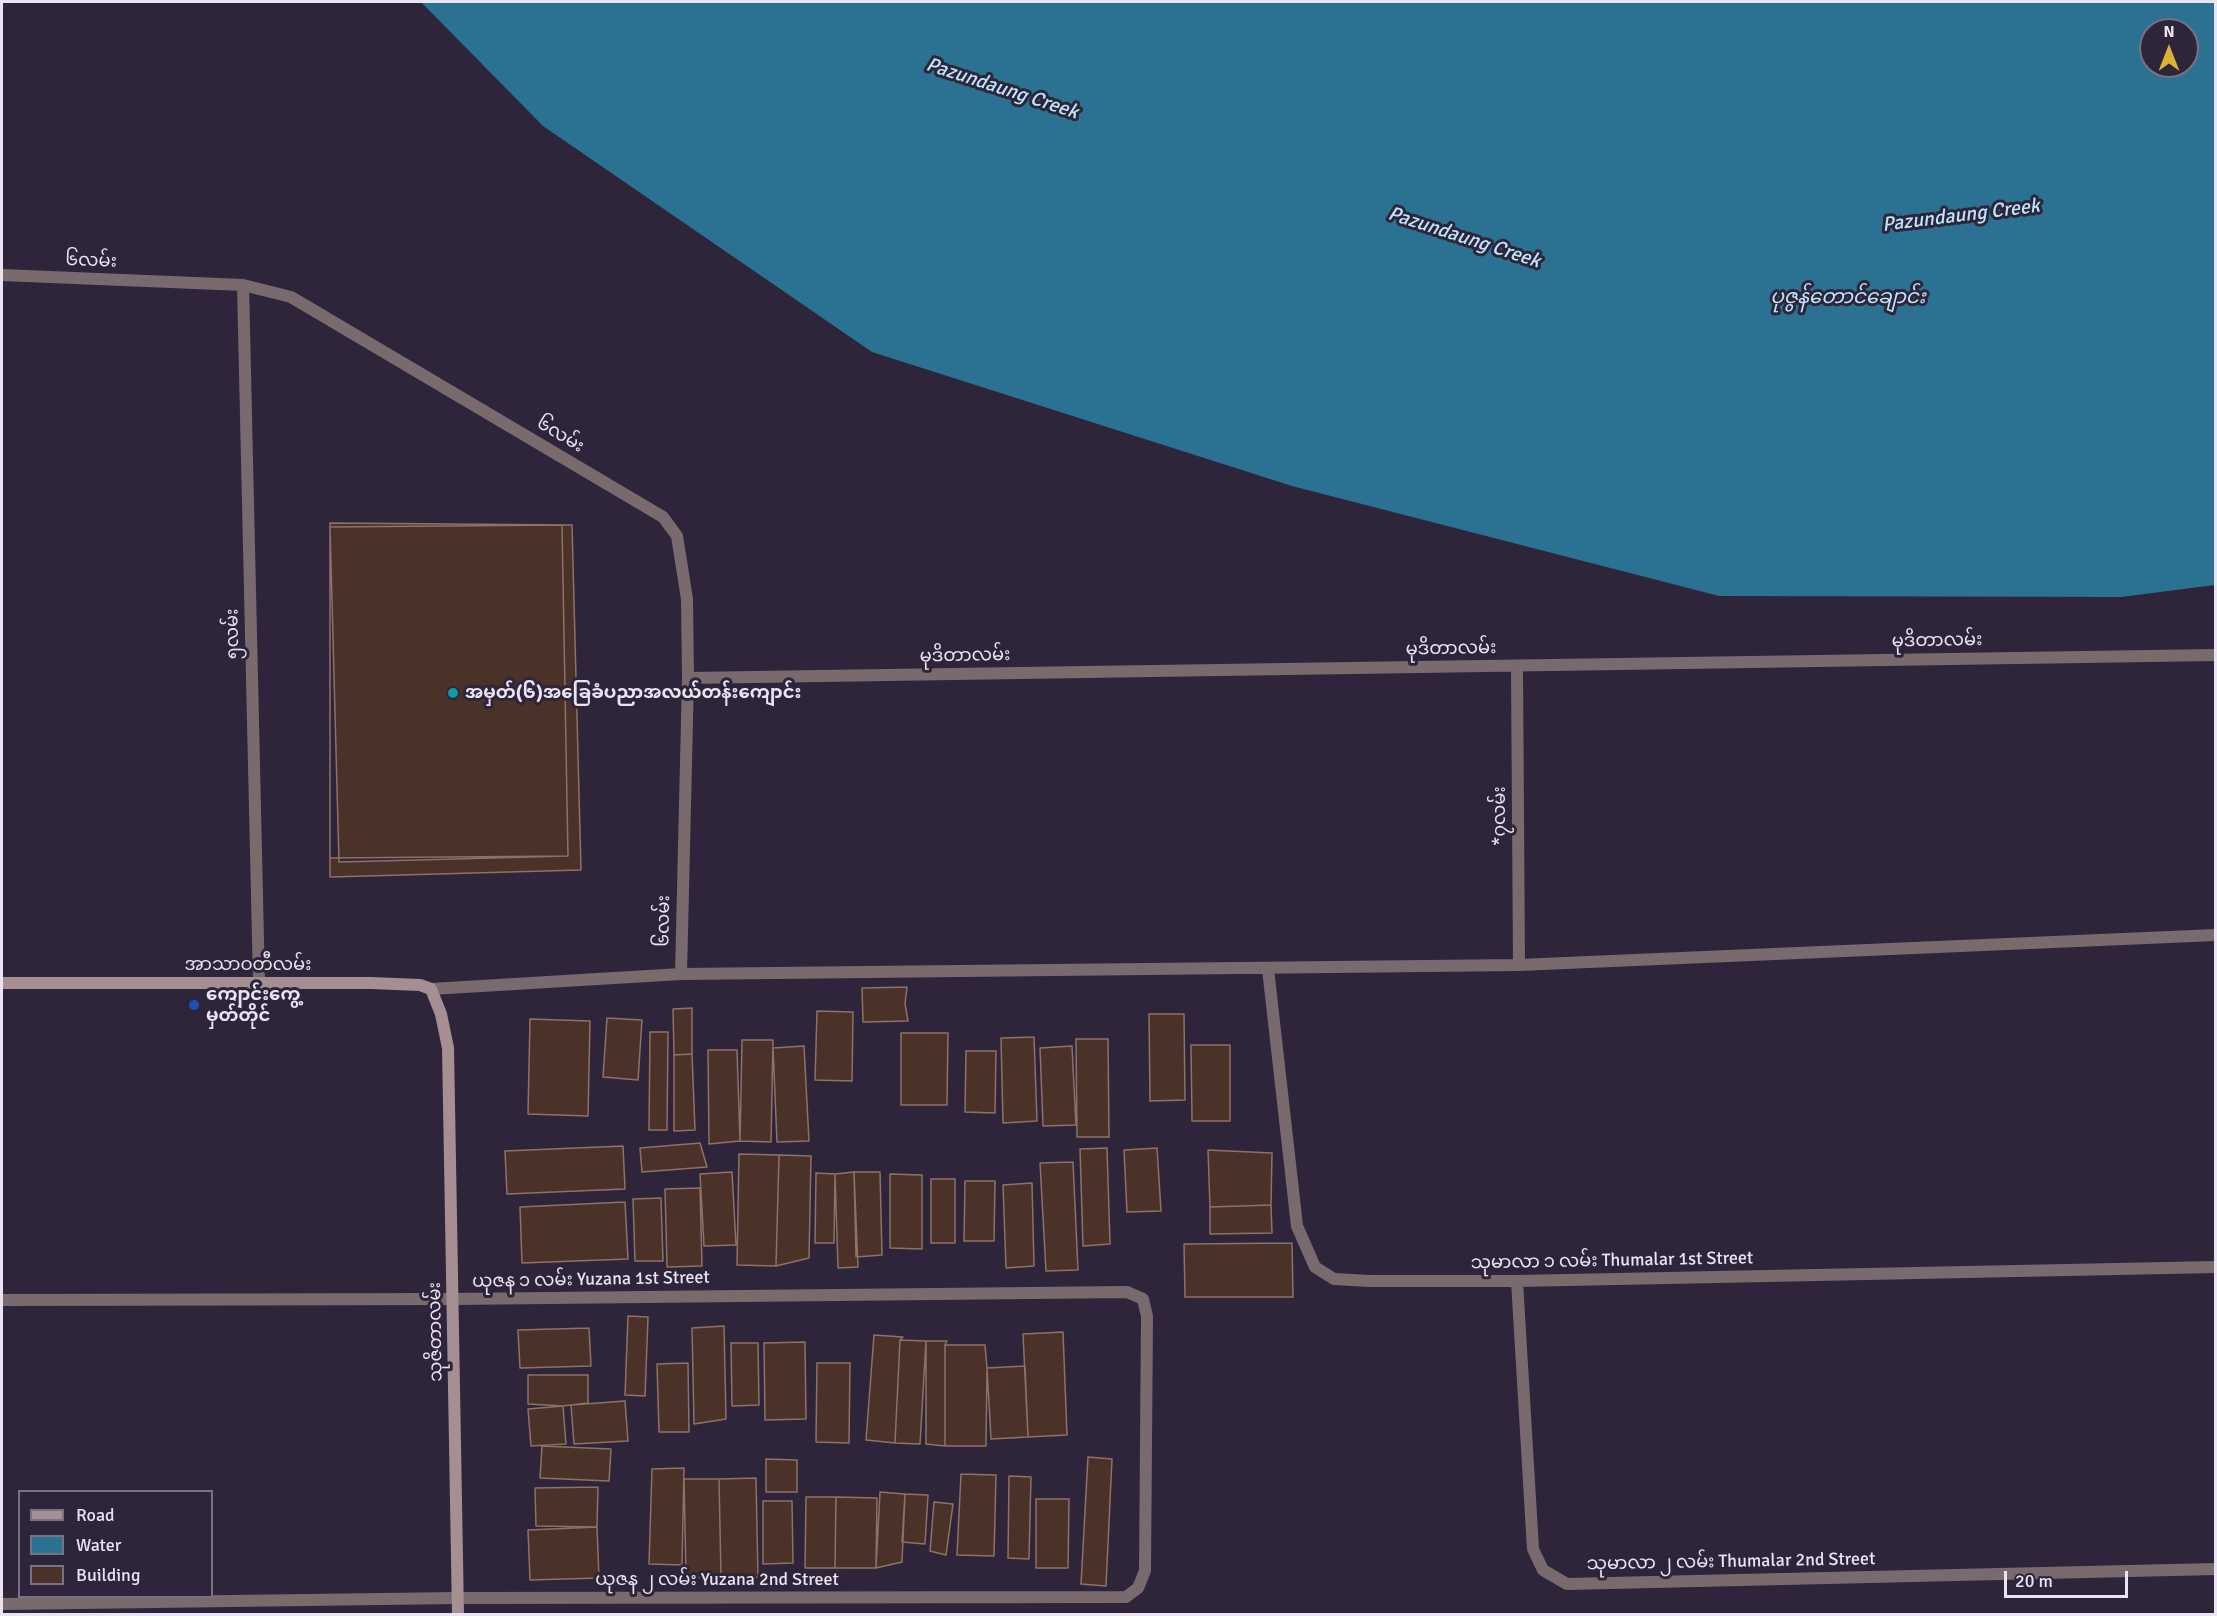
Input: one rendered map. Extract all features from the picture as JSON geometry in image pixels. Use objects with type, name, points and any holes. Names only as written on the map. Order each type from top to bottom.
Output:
[{"type":"main road","name":"အာသာဝတီလမ်း","points":[[2,983],[408,984],[431,989]]},
{"type":"main road","name":"သုဇိတာလမ်း","points":[[431,989],[441,1014],[448,1048],[458,1614]]},
{"type":"street","name":"၆လမ်း","points":[[2,275],[243,285],[291,297],[663,517],[677,536],[687,599],[688,678],[681,974]]},
{"type":"street","name":"၅လမ်း","points":[[243,285],[259,983]]},
{"type":"street","name":"မုဒိတာလမ်း","points":[[688,678],[2216,655]]},
{"type":"street","name":"*၇လမ်း","points":[[1517,666],[1519,965]]},
{"type":"street","points":[[431,989],[681,974],[1519,965],[2216,935]]},
{"type":"street","name":"သုမာလာ ၁ လမ်း Thumalar 1st Street","points":[[1268,969],[1298,1226],[1316,1267],[1334,1279],[1517,1281],[2216,1267]]},
{"type":"street","name":"သုမာလာ ၂ လမ်း Thumalar 2nd Street","points":[[1517,1281],[1533,1549],[1543,1570],[1567,1584],[2216,1569]]},
{"type":"street","name":"ယုဇန ၁ လမ်း Yuzana 1st Street","points":[[2,1300],[453,1299],[1127,1292],[1143,1299]]},
{"type":"street","name":"ယုဇန ၂ လမ်း Yuzana 2nd Street","points":[[2,1604],[458,1598],[1126,1597],[1138,1588],[1145,1571],[1147,1316],[1143,1299]]},
{"type":"water","name":"ပုဇွန်တောင်ချောင်း","points":[[421,2],[2215,2],[2215,585],[2121,597],[1719,596],[1292,486],[872,352],[543,126]]},
{"type":"building","name":"အမှတ်(၆)အခြေခံပညာအလယ်တန်းကျောင်း","points":[[330,523],[572,525],[581,870],[330,877]]},
{"type":"building","name":"အမှတ်(၆)အခြေခံပညာအလယ်တန်းကျောင်း","points":[[562,525],[568,856],[339,862],[330,527]]},
{"type":"building","name":"အမှတ်(၆)အခြေခံပညာအလယ်တန်းကျောင်း","points":[[562,525],[568,856],[330,858],[330,527]]},
{"type":"building","points":[[907,987],[905,1004],[908,1021],[863,1022],[862,988]]},
{"type":"building","points":[[692,1008],[692,1054],[674,1055],[673,1009]]},
{"type":"building","points":[[817,1011],[853,1012],[852,1081],[815,1080]]},
{"type":"building","points":[[1149,1014],[1184,1014],[1185,1100],[1150,1101]]},
{"type":"building","points":[[607,1018],[642,1020],[638,1080],[603,1077]]},
{"type":"building","points":[[530,1019],[590,1021],[588,1116],[528,1114]]},
{"type":"building","points":[[650,1032],[668,1032],[667,1130],[649,1130]]},
{"type":"building","points":[[901,1033],[948,1033],[947,1105],[901,1105]]},
{"type":"building","points":[[1034,1037],[1037,1121],[1003,1123],[1001,1038]]},
{"type":"building","points":[[1076,1039],[1108,1039],[1109,1137],[1077,1137]]},
{"type":"building","points":[[742,1040],[773,1040],[771,1142],[740,1141]]},
{"type":"building","points":[[1191,1045],[1230,1045],[1230,1121],[1192,1121]]},
{"type":"building","points":[[804,1046],[809,1141],[777,1142],[773,1048]]},
{"type":"building","points":[[1072,1046],[1076,1125],[1043,1126],[1040,1048]]},
{"type":"building","points":[[708,1050],[737,1050],[740,1141],[709,1144]]},
{"type":"building","points":[[966,1051],[996,1051],[995,1113],[965,1112]]},
{"type":"building","points":[[692,1054],[695,1130],[674,1131],[674,1055]]},
{"type":"building","points":[[700,1143],[707,1167],[642,1172],[640,1148]]},
{"type":"building","points":[[623,1146],[625,1189],[507,1194],[505,1151]]},
{"type":"building","points":[[1107,1148],[1110,1244],[1083,1246],[1080,1149]]},
{"type":"building","points":[[1157,1148],[1161,1211],[1127,1212],[1124,1150]]},
{"type":"building","points":[[1208,1150],[1272,1153],[1271,1205],[1210,1207]]},
{"type":"building","points":[[739,1154],[779,1155],[776,1266],[737,1265]]},
{"type":"building","points":[[779,1155],[811,1156],[809,1258],[776,1266]]},
{"type":"building","points":[[1073,1162],[1078,1270],[1046,1271],[1040,1163]]},
{"type":"building","points":[[732,1172],[736,1245],[704,1246],[700,1174]]},
{"type":"building","points":[[854,1172],[858,1267],[838,1268],[835,1174]]},
{"type":"building","points":[[854,1172],[880,1172],[882,1255],[856,1257]]},
{"type":"building","points":[[816,1173],[835,1174],[834,1243],[815,1243]]},
{"type":"building","points":[[890,1174],[922,1175],[922,1249],[890,1248]]},
{"type":"building","points":[[931,1179],[955,1179],[955,1243],[931,1243]]},
{"type":"building","points":[[965,1181],[995,1181],[994,1241],[964,1241]]},
{"type":"building","points":[[1032,1183],[1034,1266],[1006,1268],[1003,1185]]},
{"type":"building","points":[[700,1188],[702,1266],[667,1267],[665,1189]]},
{"type":"building","points":[[661,1198],[663,1261],[635,1261],[633,1199]]},
{"type":"building","points":[[625,1202],[628,1259],[522,1263],[520,1207]]},
{"type":"building","points":[[1271,1205],[1272,1233],[1210,1234],[1210,1207]]},
{"type":"building","points":[[1292,1243],[1293,1297],[1185,1297],[1184,1244]]},
{"type":"building","points":[[628,1316],[648,1317],[645,1396],[625,1395]]},
{"type":"building","points":[[724,1326],[726,1419],[694,1424],[692,1328]]},
{"type":"building","points":[[589,1328],[591,1366],[520,1368],[518,1330]]},
{"type":"building","points":[[1063,1332],[1067,1435],[1028,1437],[1023,1334]]},
{"type":"building","points":[[874,1335],[903,1337],[900,1340],[895,1443],[866,1440]]},
{"type":"building","points":[[900,1340],[926,1341],[920,1444],[895,1443]]},
{"type":"building","points":[[926,1341],[947,1341],[945,1345],[945,1446],[926,1444]]},
{"type":"building","points":[[805,1342],[806,1419],[765,1420],[764,1343]]},
{"type":"building","points":[[731,1343],[758,1343],[759,1405],[732,1406]]},
{"type":"building","points":[[945,1345],[985,1345],[986,1446],[945,1446]]},
{"type":"building","points":[[688,1363],[689,1432],[659,1432],[657,1364]]},
{"type":"building","points":[[817,1363],[850,1363],[849,1443],[816,1442]]},
{"type":"building","points":[[1025,1366],[1028,1437],[991,1439],[987,1368]]},
{"type":"building","points":[[528,1375],[588,1375],[588,1403],[563,1406],[528,1404]]},
{"type":"building","points":[[625,1401],[628,1441],[574,1444],[571,1405]]},
{"type":"building","points":[[563,1406],[566,1444],[531,1446],[528,1409]]},
{"type":"building","points":[[542,1446],[611,1449],[609,1481],[540,1478]]},
{"type":"building","points":[[1088,1457],[1112,1459],[1106,1586],[1081,1584]]},
{"type":"building","points":[[766,1459],[797,1460],[797,1492],[766,1492]]},
{"type":"building","points":[[684,1468],[682,1565],[649,1564],[652,1469]]},
{"type":"building","points":[[961,1474],[996,1475],[994,1556],[957,1555]]},
{"type":"building","points":[[1009,1476],[1031,1477],[1029,1559],[1008,1558]]},
{"type":"building","points":[[756,1478],[758,1577],[721,1577],[719,1479]]},
{"type":"building","points":[[684,1479],[719,1479],[721,1577],[686,1578]]},
{"type":"building","points":[[598,1487],[597,1527],[536,1526],[535,1488]]},
{"type":"building","points":[[880,1492],[905,1494],[902,1562],[876,1568]]},
{"type":"building","points":[[905,1494],[928,1495],[925,1544],[902,1542]]},
{"type":"building","points":[[806,1497],[836,1497],[835,1568],[805,1568]]},
{"type":"building","points":[[836,1497],[877,1498],[876,1568],[835,1568]]},
{"type":"building","points":[[1036,1499],[1069,1499],[1068,1568],[1036,1568]]},
{"type":"building","points":[[763,1501],[792,1501],[793,1563],[763,1564]]},
{"type":"building","points":[[934,1502],[953,1504],[946,1555],[930,1551]]},
{"type":"building","points":[[597,1527],[599,1578],[530,1580],[528,1530]]},
{"type":"place","name":"အမှတ်(၆)အခြေခံပညာအလယ်တန်းကျောင်း","points":[[453,693]]},
{"type":"place","name":"ကျောင်းကွေ့ မှတ်တိုင်","points":[[194,1005]]},
{"type":"water label","name":"Pazundaung Creek","points":[[1002,89]]},
{"type":"water label","name":"Pazundaung Creek","points":[[1961,216]]},
{"type":"water label","name":"Pazundaung Creek","points":[[1464,238]]}]
